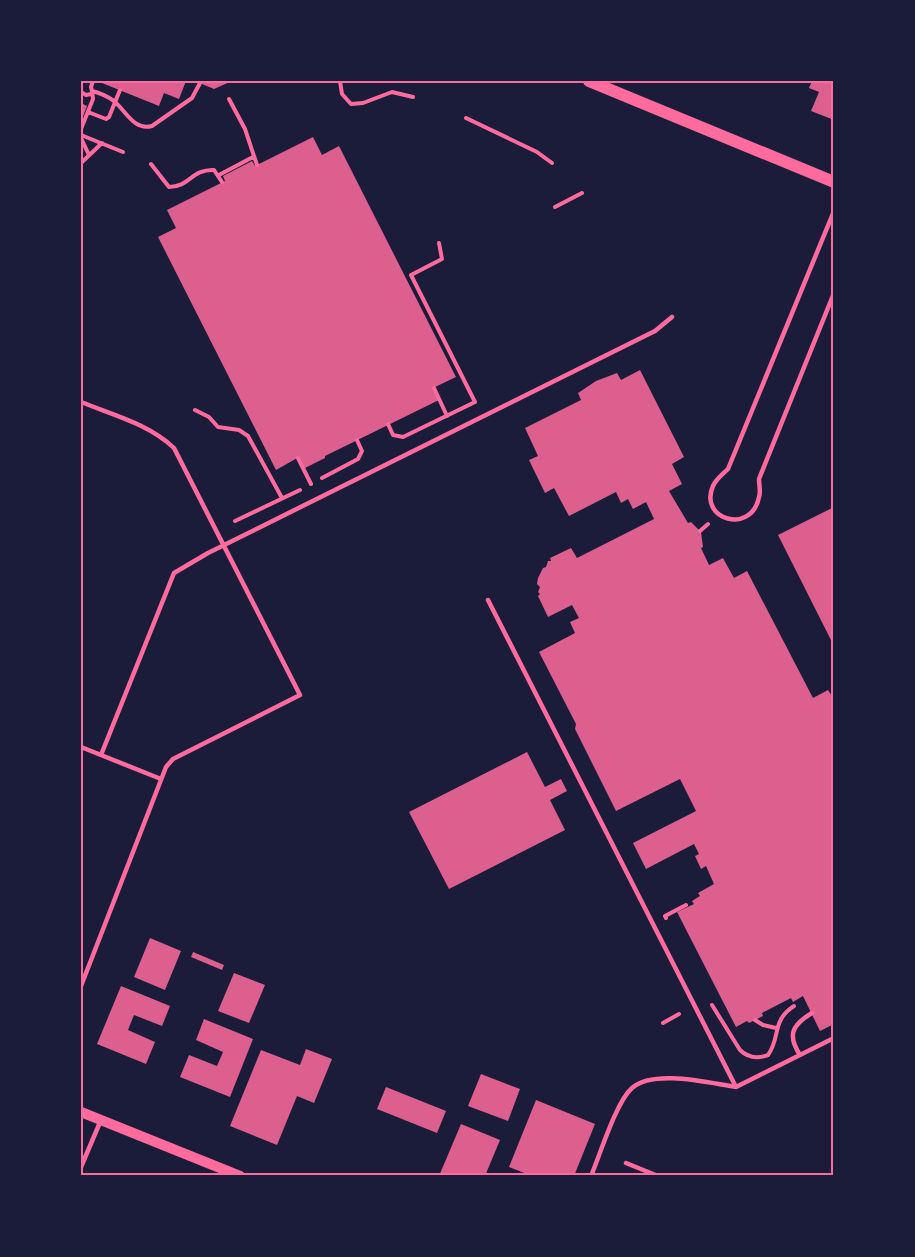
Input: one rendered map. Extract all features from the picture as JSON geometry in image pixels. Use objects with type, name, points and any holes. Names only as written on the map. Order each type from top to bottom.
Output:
[{"type":"main road","points":[[589,81],[834,182]]},
{"type":"street","points":[[81,1112],[240,1176]]},
{"type":"lane","points":[[834,211],[729,469],[712,488],[710,496],[712,506],[726,519],[743,518],[757,505],[760,495],[759,479],[834,293]]},
{"type":"lane","points":[[101,755],[174,573],[655,331],[672,317]]},
{"type":"lane","points":[[81,402],[151,430],[174,448],[300,695],[173,759],[166,767],[81,986]]},
{"type":"lane","points":[[488,600],[736,1087]]},
{"type":"lane","points":[[81,747],[161,779]]},
{"type":"lane","points":[[800,1055],[793,1044],[793,1032],[800,1020],[812,1013]]},
{"type":"lane","points":[[591,1176],[622,1101],[633,1088],[647,1080],[670,1078],[736,1087],[834,1038]]},
{"type":"lane","points":[[81,1167],[101,1120]]},
{"type":"lane","points":[[626,1163],[658,1176]]},
{"type":"path","points":[[81,129],[93,99],[91,87],[93,81]]},
{"type":"path","points":[[339,81],[342,94],[351,104],[363,103],[392,92],[413,97]]},
{"type":"path","points":[[81,92],[86,95],[92,92],[105,95],[115,102],[140,129],[152,126],[192,98],[200,83]]},
{"type":"path","points":[[88,112],[106,119],[110,117],[120,90]]},
{"type":"path","points":[[229,99],[245,129],[257,165]]},
{"type":"path","points":[[466,118],[537,152],[552,163]]},
{"type":"path","points":[[81,136],[123,152]]},
{"type":"path","points":[[81,136],[89,155]]},
{"type":"path","points":[[81,164],[102,143]]},
{"type":"path","points":[[219,175],[253,157]]},
{"type":"path","points":[[151,164],[169,187],[178,187],[203,169],[214,170],[222,182]]},
{"type":"path","points":[[555,207],[582,193]]},
{"type":"path","points":[[388,424],[393,435],[403,437],[475,402],[411,275],[442,259],[438,243]]},
{"type":"path","points":[[434,388],[447,416]]},
{"type":"path","points":[[195,410],[209,417],[218,427],[239,430],[248,436],[282,498]]},
{"type":"path","points":[[235,521],[358,459],[362,451],[357,440]]},
{"type":"path","points":[[298,458],[311,484]]},
{"type":"path","points":[[700,531],[708,524]]},
{"type":"path","points":[[670,926],[665,916],[686,905]]},
{"type":"path","points":[[709,999],[735,1044],[750,1057],[768,1055],[780,1018],[799,1004]]},
{"type":"path","points":[[663,1023],[679,1014]]},
{"type":"path","points":[[756,1020],[763,1025],[776,1028]]},
{"type":"building","points":[[97,81],[186,81],[179,99],[164,93],[159,106]]},
{"type":"building","points":[[195,81],[232,81],[214,89]]},
{"type":"building","points":[[812,81],[834,81],[834,120],[811,111],[819,92],[809,88]]},
{"type":"building","points":[[81,103],[87,106],[81,122]]},
{"type":"building","points":[[313,137],[322,155],[339,146],[456,377],[433,388],[439,400],[305,468],[299,457],[276,470],[158,237],[176,228],[167,210],[225,181],[223,176],[252,161],[255,166]]},
{"type":"building","points":[[640,370],[684,457],[672,464],[682,484],[669,491],[688,523],[691,522],[701,532],[703,547],[701,548],[709,565],[723,558],[734,578],[747,571],[813,698],[828,690],[834,699],[834,1024],[820,1031],[803,996],[793,1002],[791,998],[762,1013],[763,1016],[736,1027],[677,912],[694,904],[692,901],[700,896],[698,893],[714,884],[706,866],[701,869],[695,856],[699,854],[694,844],[646,869],[633,843],[696,811],[680,779],[616,811],[575,729],[576,724],[539,652],[575,633],[570,622],[579,618],[572,605],[548,617],[538,596],[540,587],[537,584],[543,568],[546,567],[548,561],[551,561],[550,558],[571,548],[577,558],[654,519],[646,502],[633,509],[628,499],[621,503],[616,492],[569,516],[554,488],[545,493],[529,460],[538,456],[525,428],[581,400],[578,393],[596,381],[617,373],[621,380]]},
{"type":"building","points":[[834,507],[834,646],[778,535]]},
{"type":"building","points":[[527,752],[545,787],[561,779],[567,791],[550,800],[565,830],[449,889],[409,812]]},
{"type":"building","points":[[150,938],[181,951],[165,990],[134,977]]},
{"type":"building","points":[[193,952],[224,965],[222,970],[191,957]]},
{"type":"building","points":[[234,973],[265,985],[249,1023],[218,1011]]},
{"type":"building","points":[[121,986],[170,1006],[162,1026],[134,1015],[128,1030],[155,1042],[146,1064],[97,1044]]},
{"type":"building","points":[[204,1019],[253,1039],[230,1097],[180,1077],[189,1055],[217,1066],[223,1052],[196,1040]]},
{"type":"building","points":[[306,1049],[332,1059],[314,1103],[297,1096],[277,1145],[230,1126],[261,1050],[300,1065]]},
{"type":"building","points":[[481,1074],[520,1089],[508,1121],[468,1106]]},
{"type":"building","points":[[386,1087],[446,1111],[437,1133],[377,1109]]},
{"type":"building","points":[[536,1100],[595,1124],[574,1176],[532,1176],[509,1167]]},
{"type":"building","points":[[461,1124],[500,1140],[485,1176],[439,1176]]}]
